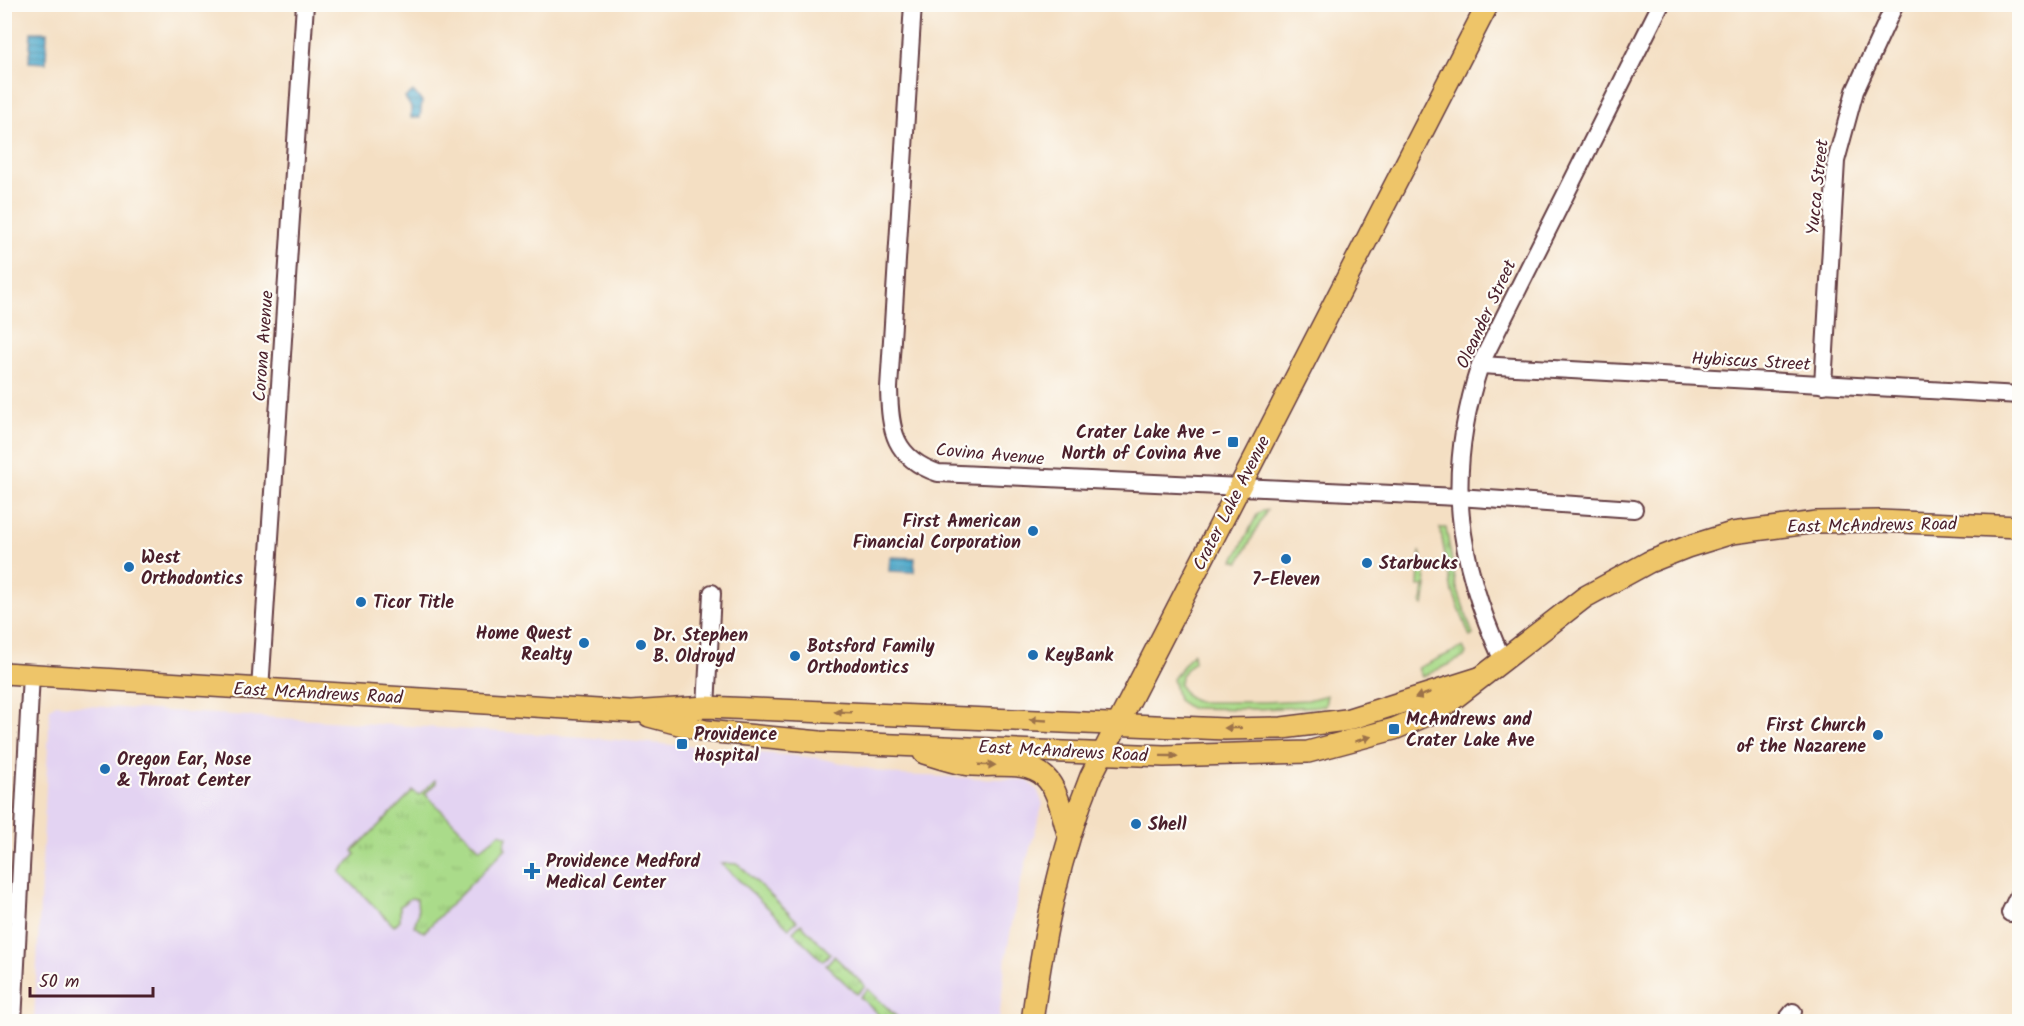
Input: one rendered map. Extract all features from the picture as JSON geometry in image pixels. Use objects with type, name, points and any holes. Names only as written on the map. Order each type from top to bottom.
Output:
[{"type":"main road","name":"Crater Lake Avenue","points":[[1032,1022],[1047,921],[1069,837],[1102,753],[1488,4]]},
{"type":"main road","name":"East McAndrews Road","points":[[631,712],[705,731],[820,742],[1215,756],[1308,752],[1384,732],[1439,710],[1585,597],[1616,578],[1687,547],[1732,533],[1817,522],[1879,521],[2019,526]]},
{"type":"main road","name":"East McAndrews Road","points":[[4,673],[631,712],[706,707],[1225,729],[1318,725],[1389,708],[1431,692],[1479,678]]},
{"type":"main road","points":[[889,743],[965,765],[1026,767],[1039,772],[1047,778],[1054,791],[1069,837]]},
{"type":"street","name":"Corona Avenue","points":[[260,690],[305,4]]},
{"type":"street","name":"Covina Avenue","points":[[913,4],[889,388],[891,425],[902,451],[912,461],[938,473],[1458,497],[1634,509]]},
{"type":"street","name":"Oleander Street","points":[[1503,662],[1477,600],[1463,539],[1458,497],[1464,429],[1470,397],[1480,365],[1661,4]]},
{"type":"street","name":"Yucca Street","points":[[1823,385],[1836,161],[1855,91],[1895,4]]},
{"type":"street","name":"Hybiscus Street","points":[[1480,365],[2019,395]]},
{"type":"street","points":[[706,707],[712,593]]},
{"type":"street","points":[[12,1022],[11,926],[31,674]]},
{"type":"street","points":[[2010,913],[2019,892]]},
{"type":"shaded area","name":"Providence Medford Medical Center","points":[[56,704],[583,737],[818,758],[899,775],[1027,780],[1037,789],[1043,804],[1019,887],[1006,956],[999,1021],[34,1022],[50,708]]},
{"type":"green space","points":[[1267,510],[1239,562],[1234,560],[1257,515]]},
{"type":"green space","points":[[1440,528],[1446,528],[1456,585],[1473,635],[1470,637],[1451,587]]},
{"type":"green space","points":[[1420,551],[1427,586],[1424,605],[1422,604],[1424,586],[1418,586]]},
{"type":"green space","points":[[1463,647],[1466,653],[1464,657],[1422,677],[1418,668]]},
{"type":"green space","points":[[1193,653],[1194,662],[1181,675],[1180,685],[1185,694],[1198,702],[1308,700],[1327,695],[1325,706],[1256,709],[1190,708],[1178,700],[1173,679]]},
{"type":"green space","points":[[435,780],[436,783],[425,794],[480,849],[500,833],[507,836],[504,846],[506,848],[424,932],[414,926],[418,914],[417,899],[411,898],[400,906],[400,920],[394,926],[340,872],[356,854],[353,851],[413,791],[419,795]]},
{"type":"green space","points":[[721,863],[738,864],[797,921],[789,928]]},
{"type":"green space","points":[[801,924],[830,953],[823,961],[793,932]]},
{"type":"green space","points":[[834,956],[865,986],[857,994],[826,965]]},
{"type":"green space","points":[[868,989],[901,1021],[885,1021],[860,997]]},
{"type":"water","points":[[31,32],[47,32],[46,63],[29,62]]},
{"type":"water","points":[[413,91],[422,101],[420,118],[411,118],[411,107],[405,98]]},
{"type":"water","points":[[890,557],[915,558],[914,572],[889,571]]},
{"type":"place","name":"Crater Lake Ave - North of Covina Ave","points":[[1233,442]]},
{"type":"place","name":"First American Financial Corporation","points":[[1033,531]]},
{"type":"place","name":"7-Eleven","points":[[1286,559]]},
{"type":"place","name":"Starbucks","points":[[1367,563]]},
{"type":"place","name":"West Orthodontics","points":[[129,567]]},
{"type":"place","name":"Ticor Title","points":[[361,602]]},
{"type":"place","name":"Home Quest Realty","points":[[584,643]]},
{"type":"place","name":"Dr. Stephen B. Oldroyd","points":[[641,645]]},
{"type":"place","name":"KeyBank","points":[[1033,655]]},
{"type":"place","name":"Botsford Family Orthodontics","points":[[795,656]]},
{"type":"place","name":"McAndrews and Crater Lake Ave","points":[[1394,729]]},
{"type":"place","name":"First Church of the Nazarene","points":[[1878,735]]},
{"type":"place","name":"Providence Hospital","points":[[682,744]]},
{"type":"place","name":"Oregon Ear, Nose & Throat Center","points":[[105,769]]},
{"type":"place","name":"Shell","points":[[1136,824]]},
{"type":"place","name":"Providence Medford Medical Center","points":[[532,871]]}]
